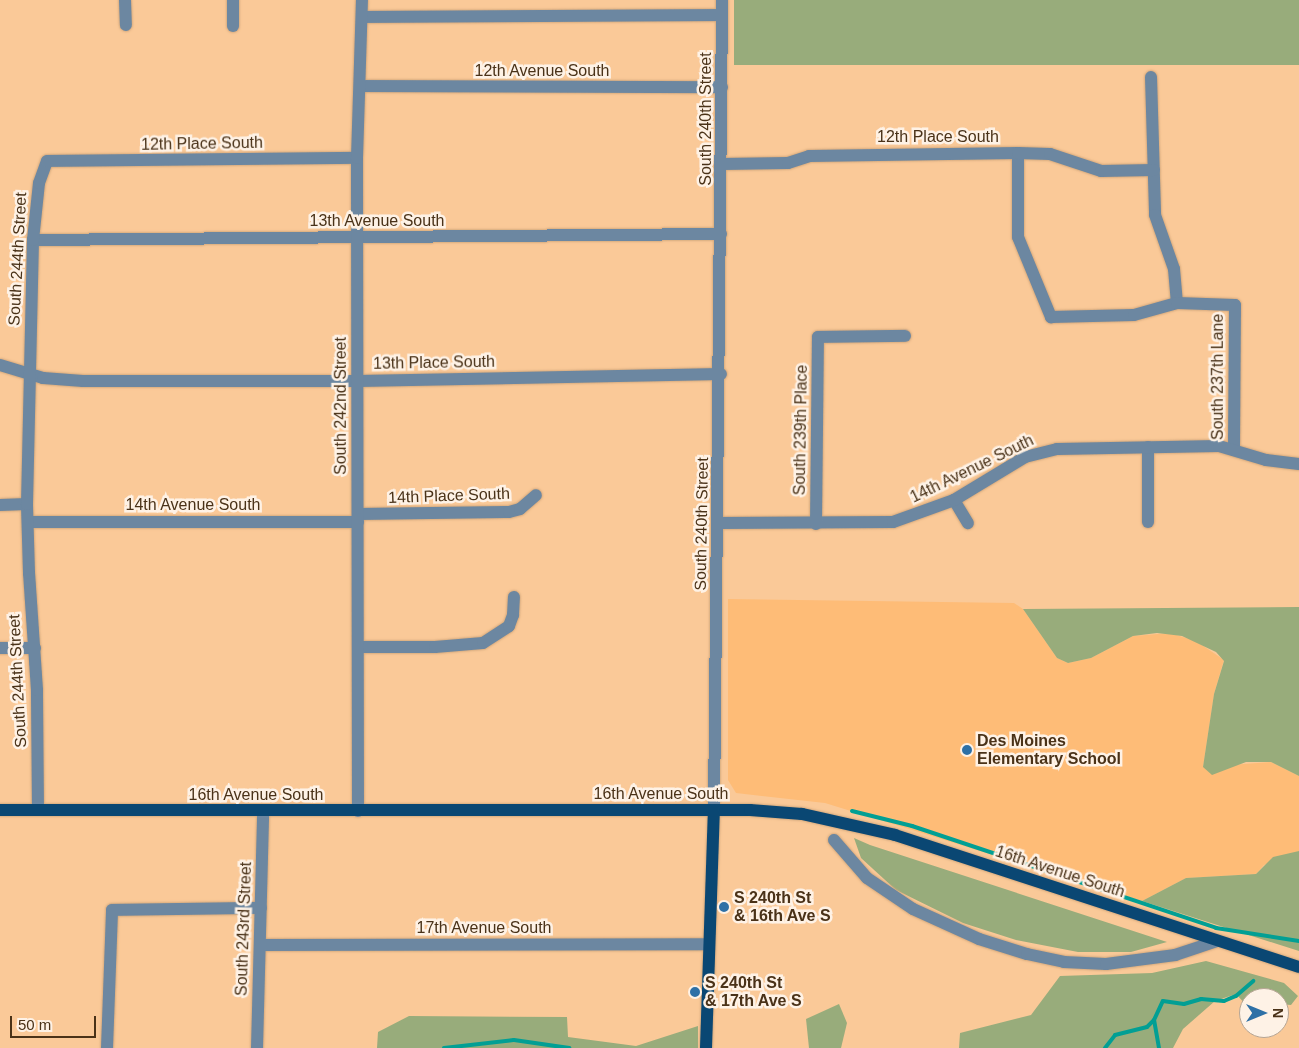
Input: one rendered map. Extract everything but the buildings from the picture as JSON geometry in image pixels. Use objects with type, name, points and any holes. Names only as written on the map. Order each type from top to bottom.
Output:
[{"type":"main road","name":"16th Avenue South","points":[[0,810],[773,811],[865,827],[1299,967]]},
{"type":"main road","name":"South 240th Street","points":[[706,1048],[714,810]]},
{"type":"street","points":[[125,0],[126,25]]},
{"type":"street","points":[[233,0],[233,26]]},
{"type":"street","name":"South 242nd Street","points":[[358,811],[357,158],[361,86],[362,0]]},
{"type":"street","name":"South 240th Street","points":[[714,810],[721,374],[722,0]]},
{"type":"street","points":[[362,17],[722,15]]},
{"type":"street","points":[[1018,153],[1018,236],[1051,317],[1134,315],[1178,303],[1174,269],[1156,215],[1151,77]]},
{"type":"street","name":"12th Avenue South","points":[[361,86],[722,87]]},
{"type":"street","name":"12th Place South","points":[[722,164],[788,163],[809,156],[1018,153],[1050,154],[1100,170],[1154,170]]},
{"type":"street","name":"12th Place South","points":[[46,162],[357,158]]},
{"type":"street","name":"South 244th Street","points":[[38,810],[35,648],[27,504],[33,240],[39,183],[46,162]]},
{"type":"street","name":"13th Avenue South","points":[[33,240],[721,234]]},
{"type":"street","name":"South 237th Lane","points":[[1178,303],[1235,305],[1234,449]]},
{"type":"street","name":"South 239th Place","points":[[816,524],[818,338],[905,336]]},
{"type":"street","name":"13th Place South","points":[[0,365],[29,374],[64,381],[358,381],[721,374]]},
{"type":"street","name":"14th Avenue South","points":[[718,523],[816,524],[893,522],[954,500],[1025,457],[1043,451],[1219,446],[1266,460],[1299,464]]},
{"type":"street","points":[[1148,447],[1148,522]]},
{"type":"street","name":"14th Place South","points":[[358,518],[509,512],[520,509],[536,495]]},
{"type":"street","points":[[954,500],[968,523]]},
{"type":"street","points":[[0,505],[27,504]]},
{"type":"street","name":"14th Avenue South","points":[[28,522],[358,518]]},
{"type":"street","points":[[358,647],[435,647],[484,642],[508,626],[513,615],[514,597]]},
{"type":"street","points":[[0,648],[35,648]]},
{"type":"street","name":"South 243rd Street","points":[[257,1048],[264,811]]},
{"type":"street","points":[[834,840],[854,865],[894,898],[956,930],[1027,954],[1076,963],[1120,963],[1175,955],[1217,941]]},
{"type":"street","points":[[107,1048],[112,910],[261,908]]},
{"type":"street","name":"17th Avenue South","points":[[260,945],[708,944]]},
{"type":"shaded area","name":"Des Moines Elementary School","points":[[728,599],[1014,603],[1023,609],[1057,658],[1068,663],[1091,658],[1133,636],[1170,633],[1196,641],[1224,660],[1214,694],[1203,767],[1271,762],[1299,776],[1299,851],[1264,865],[1256,874],[1186,878],[1142,901],[825,803],[736,793],[728,780]]},
{"type":"green space","points":[[734,0],[1299,0],[1299,65],[734,65]]},
{"type":"green space","points":[[1299,607],[1299,776],[1271,762],[1246,762],[1212,775],[1203,767],[1214,694],[1224,661],[1216,652],[1182,636],[1157,633],[1133,636],[1091,658],[1068,663],[1057,658],[1023,609]]},
{"type":"green space","points":[[854,838],[870,845],[1167,942],[1131,952],[1078,952],[1016,940],[963,923],[896,890],[861,858]]},
{"type":"green space","points":[[1299,851],[1299,951],[1142,901],[1186,878],[1256,874],[1273,857]]},
{"type":"green space","points":[[1206,961],[1284,983],[1298,996],[1291,1005],[1289,1005],[1289,988],[1239,988],[1239,997],[1236,994],[1215,1001],[1183,1029],[1173,1048],[959,1048],[960,1033],[1031,1015],[1060,976],[1152,973]]},
{"type":"green space","points":[[839,1004],[847,1023],[841,1048],[809,1048],[806,1019]]},
{"type":"green space","points":[[409,1016],[567,1017],[568,1037],[636,1046],[698,1026],[698,1048],[377,1048],[378,1032]]},
{"type":"waterway","points":[[852,811],[912,826],[1216,928],[1299,941]]},
{"type":"waterway","points":[[1159,1048],[1154,1020],[1163,1001],[1184,1004],[1201,999],[1224,1001],[1236,996],[1253,981]]},
{"type":"waterway","points":[[1105,1048],[1115,1035],[1147,1027],[1154,1020]]},
{"type":"waterway","points":[[444,1048],[514,1040],[569,1048]]},
{"type":"place","name":"Des Moines Elementary School","points":[[967,750]]},
{"type":"place","name":"S 240th St & 16th Ave S","points":[[724,907]]},
{"type":"place","name":"S 240th St & 17th Ave S","points":[[695,992]]}]
